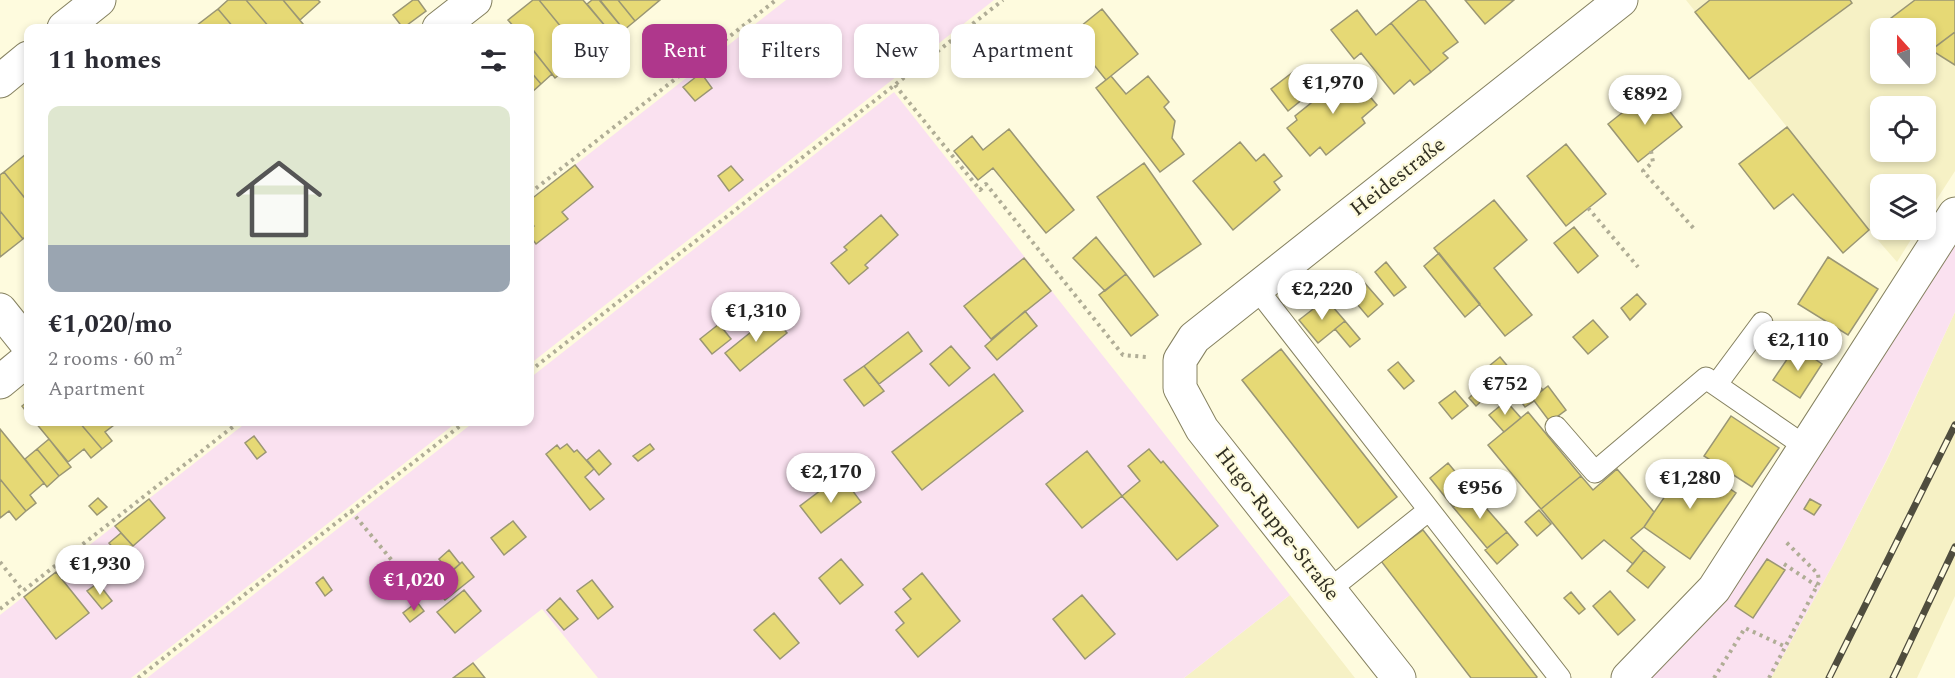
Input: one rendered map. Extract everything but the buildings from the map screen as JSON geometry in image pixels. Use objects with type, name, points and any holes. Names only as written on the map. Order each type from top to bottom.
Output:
[{"type":"street","points":[[445,24],[475,0]]},
{"type":"street","name":"Heidestraße","points":[[1180,360],[1194,338],[1621,0]]},
{"type":"street","points":[[0,81],[24,61]]},
{"type":"street","points":[[1628,678],[1714,589],[1955,214]]},
{"type":"street","points":[[0,309],[24,340]]},
{"type":"street","name":"Hugo-Ruppe-Straße","points":[[1180,360],[1180,387],[1202,429],[1398,678]]},
{"type":"street","points":[[0,382],[24,362]]},
{"type":"lane","points":[[1257,289],[1560,678]]},
{"type":"lane","points":[[1716,385],[1762,323]]},
{"type":"lane","points":[[1556,427],[1595,472],[1706,378],[1806,447]]},
{"type":"lane","points":[[1329,590],[1429,510]]},
{"type":"path","points":[[534,190],[776,0]]},
{"type":"path","points":[[534,368],[1003,0]]},
{"type":"path","points":[[895,85],[980,190],[986,184],[1123,355],[1180,360]]},
{"type":"path","points":[[1651,151],[1653,162],[1643,171],[1696,231]]},
{"type":"path","points":[[1588,208],[1638,267]]},
{"type":"path","points":[[0,609],[233,426]]},
{"type":"path","points":[[138,678],[460,426]]},
{"type":"path","points":[[351,511],[419,593]]},
{"type":"path","points":[[1761,517],[1818,574],[1819,582],[1769,678]]},
{"type":"path","points":[[0,562],[23,591]]},
{"type":"path","points":[[1784,564],[1817,586]]},
{"type":"path","points":[[1714,678],[1745,628],[1786,647]]},
{"type":"shaded area","points":[[786,0],[994,0],[963,24],[951,24],[951,34],[939,43],[939,24],[854,24],[854,78],[895,78],[534,361],[534,197],[686,78],[727,78],[727,46],[739,37],[739,78],[842,78],[842,24],[755,24]]},
{"type":"shaded area","points":[[1686,0],[1955,0],[1955,171],[1936,200],[1936,174],[1870,174],[1870,231]]},
{"type":"shaded area","points":[[894,92],[1290,595],[1184,678],[598,678],[542,609],[453,678],[147,678],[469,426],[534,426],[534,375]]},
{"type":"shaded area","points":[[1955,238],[1955,312],[1887,459],[1842,548],[1771,678],[1651,678]]},
{"type":"shaded area","points":[[1878,240],[1911,240],[1897,262]]},
{"type":"shaded area","points":[[1955,312],[1955,596],[1917,678],[1771,678],[1887,460]]},
{"type":"shaded area","points":[[242,426],[452,426],[131,678],[0,678],[0,615]]},
{"type":"shaded area","points":[[1290,595],[1355,678],[1184,678]]},
{"type":"railway","points":[[1829,678],[1955,425]]},
{"type":"railway","points":[[1893,678],[1955,547]]}]
